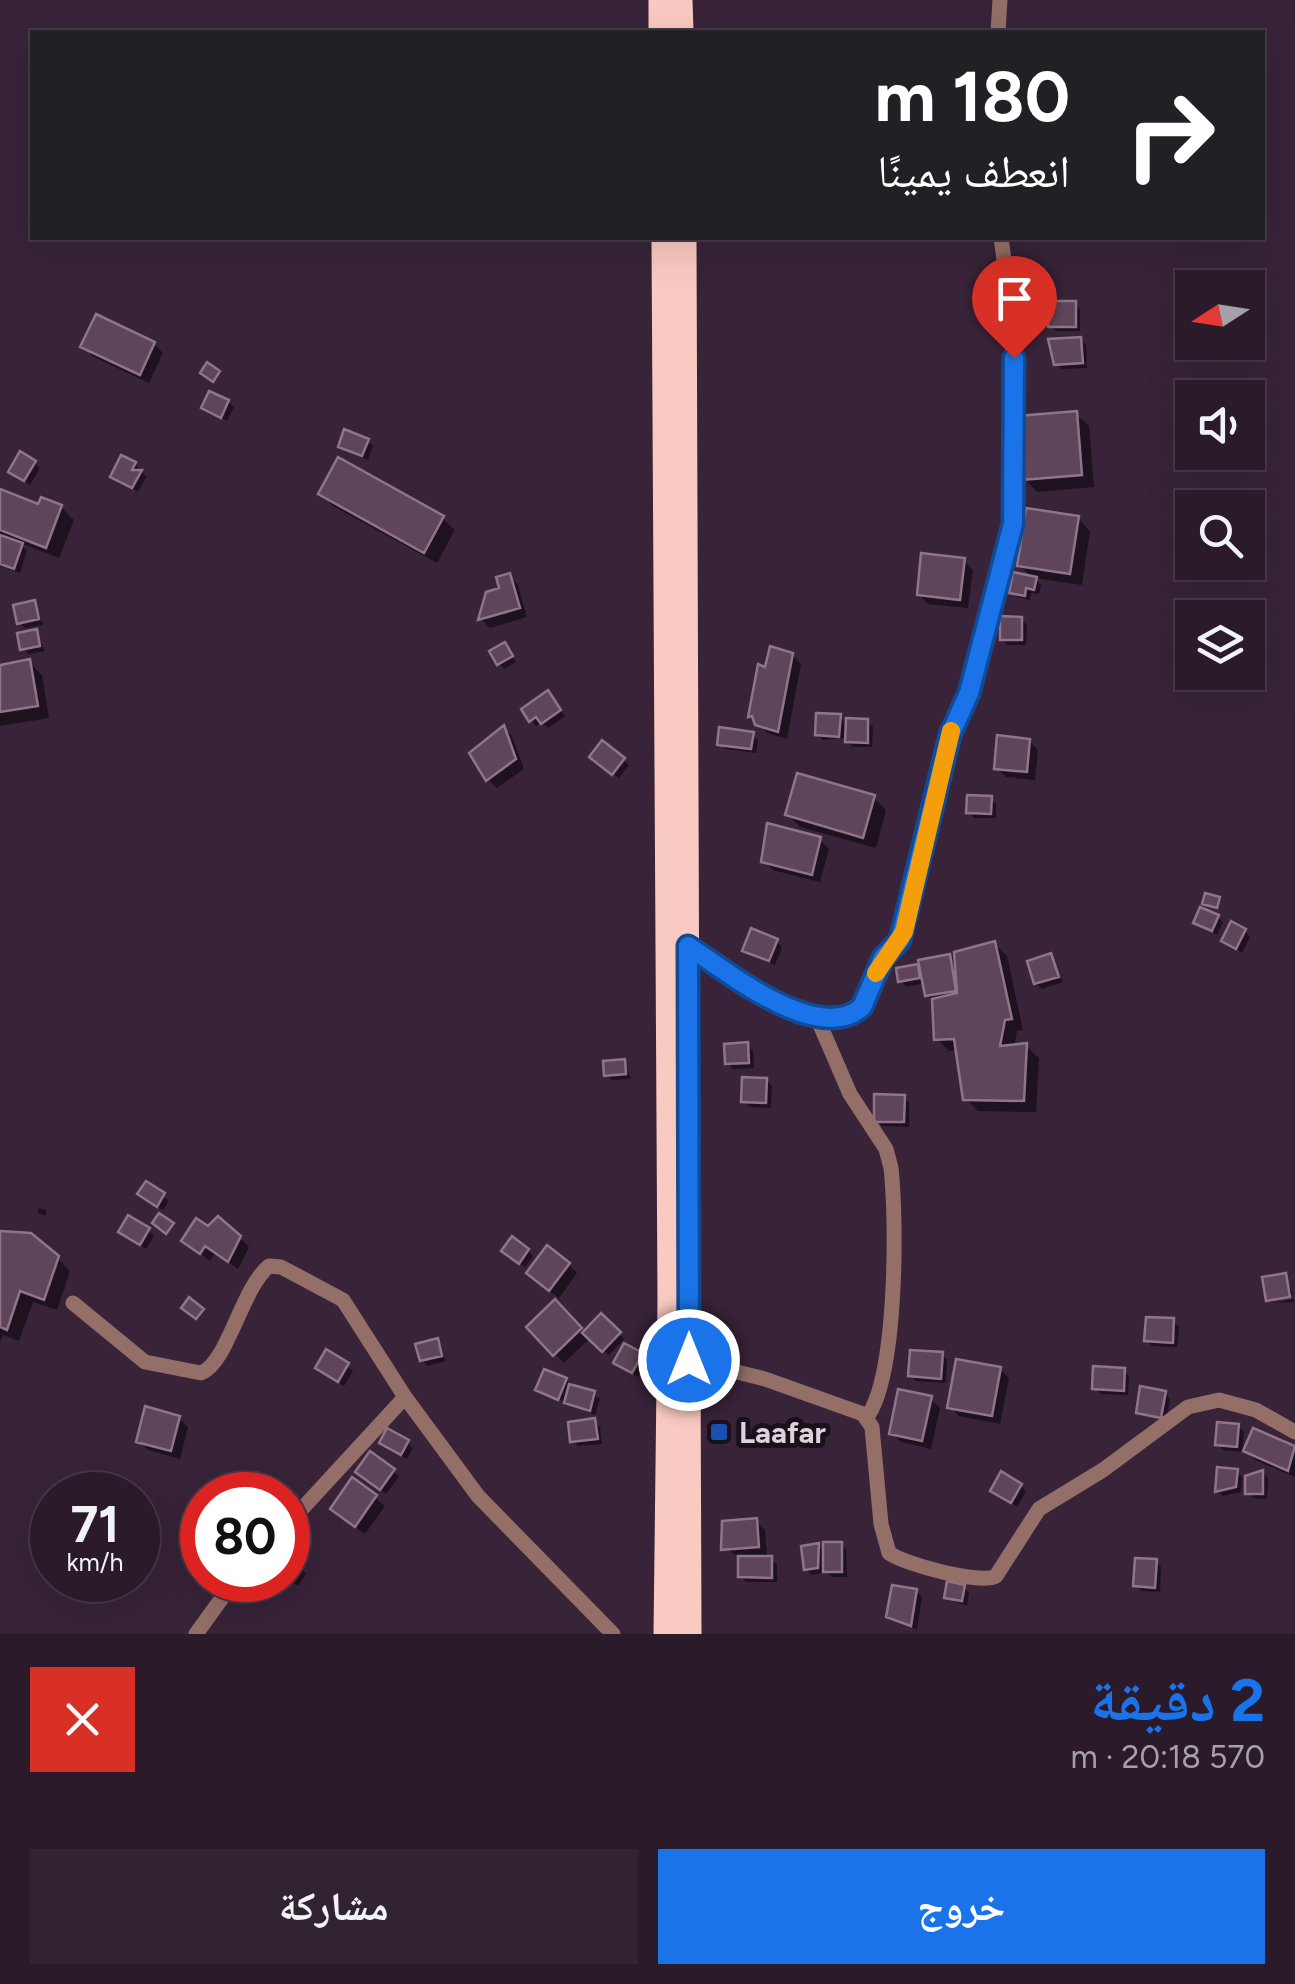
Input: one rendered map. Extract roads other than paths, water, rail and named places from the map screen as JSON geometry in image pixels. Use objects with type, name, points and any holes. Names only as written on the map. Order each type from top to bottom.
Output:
[{"type":"highway","points":[[661,0],[661,30]]},
{"type":"highway","points":[[680,0],[680,30]]},
{"type":"highway","points":[[664,240],[670,1299],[666,1634]]},
{"type":"highway","points":[[684,240],[689,1634]]},
{"type":"street","points":[[998,30],[1000,0]]},
{"type":"street","points":[[688,946],[778,1006],[815,1013],[856,1012],[883,958],[904,932],[950,735],[969,693],[1006,558],[1014,510],[1014,338],[1001,240]]},
{"type":"street","points":[[815,1013],[850,1094],[886,1149],[891,1168],[891,1324],[884,1384],[867,1418]]},
{"type":"street","points":[[73,1303],[145,1362],[201,1373],[215,1363],[262,1272],[273,1265],[343,1300],[406,1397],[478,1496],[612,1634]]},
{"type":"street","points":[[689,1360],[765,1379],[867,1418],[872,1428],[880,1513],[889,1553],[908,1562],[990,1580],[1038,1509],[1103,1470],[1188,1407],[1219,1400],[1256,1410],[1295,1432]]},
{"type":"street","points":[[310,1500],[406,1397]]},
{"type":"street","points":[[196,1634],[220,1602]]},
{"type":"place","name":"Laafar","points":[[719,1432]]}]
